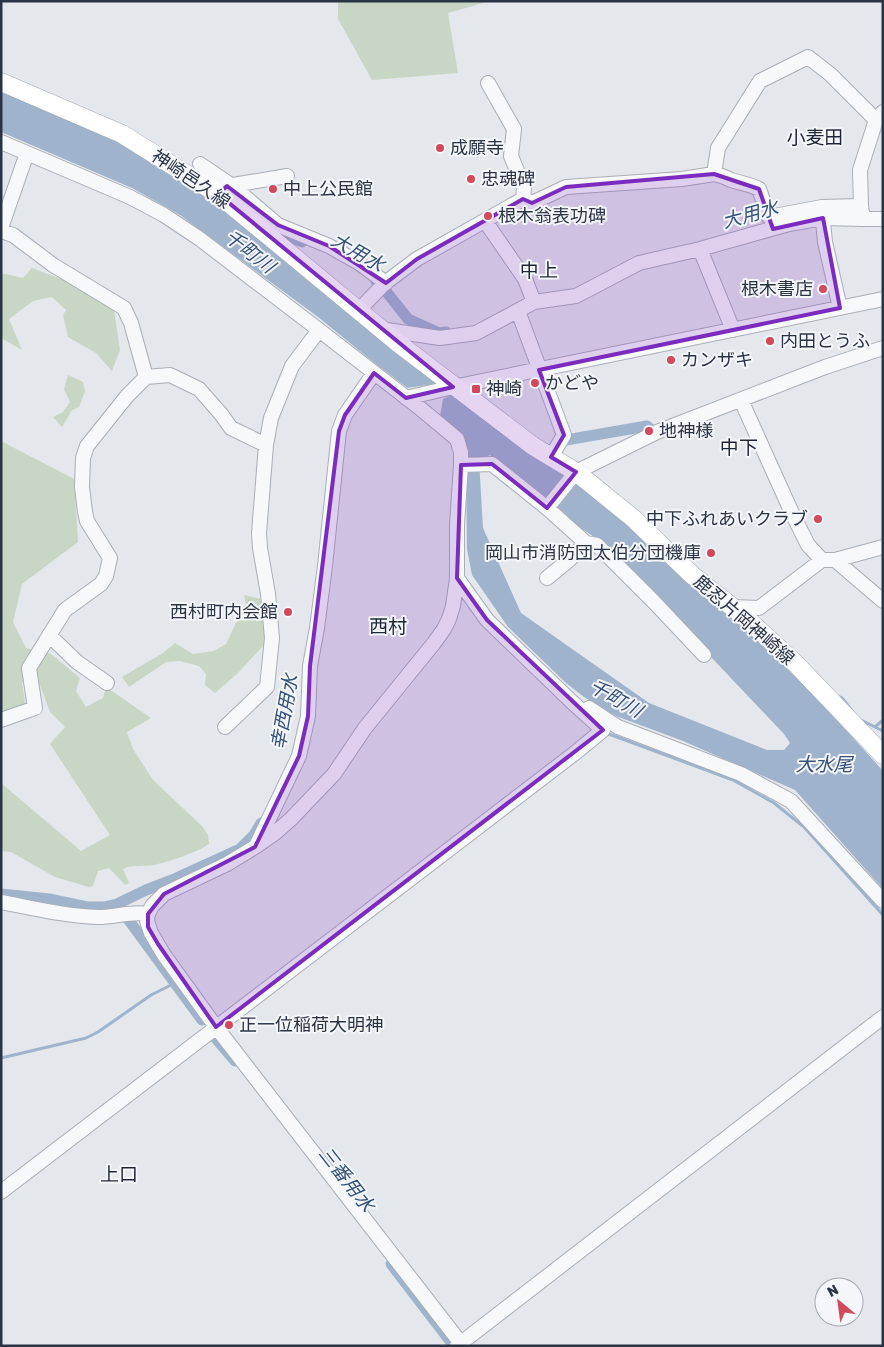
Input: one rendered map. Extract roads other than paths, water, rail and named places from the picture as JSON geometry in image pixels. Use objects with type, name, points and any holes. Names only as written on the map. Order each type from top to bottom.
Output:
[{"type":"main road","name":"神崎邑久線","points":[[1,82],[122,134],[225,189],[358,311],[451,387]]},
{"type":"main road","name":"鹿忍片岡神崎線","points":[[451,387],[533,446],[552,457],[634,519],[692,575],[746,618],[795,662],[883,756]]},
{"type":"street","points":[[714,174],[718,148],[760,81],[808,57],[879,116],[860,170],[862,213]]},
{"type":"street","points":[[488,83],[514,129],[511,156],[524,188],[523,199]]},
{"type":"street","points":[[1,142],[130,197],[164,215],[200,239],[374,374],[411,397],[457,439],[461,452],[469,465],[457,524],[457,578],[453,606],[444,629],[434,643],[365,728],[334,774],[291,819],[275,833],[227,864],[174,889],[157,900],[148,914],[148,927],[164,955],[216,1027],[460,1345],[534,1285],[883,1016]]},
{"type":"street","points":[[27,153],[1,230],[13,235],[53,264],[124,308],[131,323],[146,377]]},
{"type":"street","points":[[200,164],[225,189],[278,225],[328,246],[359,263],[386,283]]},
{"type":"street","points":[[523,199],[532,204],[566,187],[681,179],[714,174],[750,184],[759,189],[771,223]]},
{"type":"street","points":[[225,189],[287,176]]},
{"type":"street","points":[[358,311],[386,283],[417,259],[523,199]]},
{"type":"street","points":[[380,329],[440,338],[476,333],[518,311],[533,299],[576,296],[639,263],[700,249],[771,223],[793,212],[862,213],[883,219]]},
{"type":"street","points":[[822,213],[825,242],[840,308]]},
{"type":"street","points":[[485,221],[525,279],[533,299]]},
{"type":"street","points":[[700,249],[732,330]]},
{"type":"street","points":[[411,397],[451,387],[883,299]]},
{"type":"street","points":[[518,311],[564,435],[552,457]]},
{"type":"street","points":[[224,728],[268,687],[272,638],[259,533],[266,445],[271,418],[292,366],[319,330]]},
{"type":"street","points":[[548,506],[574,474],[657,432],[742,402],[825,367],[883,348]]},
{"type":"street","points":[[255,847],[299,756],[308,716],[310,666],[325,566],[339,431],[345,415],[374,374]]},
{"type":"street","points":[[1,720],[35,708],[29,668],[65,610],[101,584],[106,576],[110,558],[87,521],[84,512],[82,487],[83,458],[88,446],[127,396],[146,377],[170,375],[199,389],[231,428],[266,445]]},
{"type":"street","points":[[742,402],[808,545],[883,601]]},
{"type":"street","points":[[469,465],[492,464],[548,506],[586,543],[597,545],[704,655]]},
{"type":"street","points":[[547,578],[586,543]]},
{"type":"street","points":[[732,607],[759,608],[829,560],[883,547]]},
{"type":"street","points":[[1,1192],[603,730],[487,620],[457,578]]},
{"type":"street","points":[[49,635],[77,662],[107,684]]},
{"type":"street","points":[[556,687],[618,727],[741,774],[791,801],[883,901]]},
{"type":"street","points":[[1,902],[80,916],[101,917],[140,912],[148,914]]},
{"type":"water","name":"大水尾","points":[[1,89],[115,135],[208,194],[572,476],[791,669],[883,771],[883,889],[795,790],[683,741],[616,716],[584,697],[566,683],[508,627],[472,575],[467,549],[466,460],[463,436],[417,395],[318,317],[180,215],[132,188],[1,132]],"holes":[[[490,455],[566,518],[603,543],[784,734],[790,743],[784,750],[767,750],[649,703],[521,613],[483,528],[479,460]]]},
{"type":"waterway","name":"大用水","points":[[268,225],[275,231],[302,242]]},
{"type":"waterway","name":"大用水","points":[[376,281],[408,319],[439,333],[446,332]]},
{"type":"waterway","points":[[560,432],[566,440],[647,426],[653,432]]},
{"type":"waterway","points":[[837,696],[842,698],[853,712]]},
{"type":"waterway","points":[[861,720],[883,731]]},
{"type":"waterway","points":[[875,727],[883,720]]},
{"type":"waterway","points":[[606,733],[733,780],[774,803],[804,827],[883,915]]},
{"type":"waterway","name":"幸西用水","points":[[1,894],[49,899],[87,907],[104,907],[117,904],[240,849],[254,835],[261,823]]},
{"type":"waterway","name":"三番用水","points":[[125,915],[202,1020]]},
{"type":"waterway","points":[[1,1058],[86,1038],[98,1032],[151,995],[175,983]]},
{"type":"waterway","name":"三番用水","points":[[212,1034],[235,1061]]},
{"type":"waterway","name":"三番用水","points":[[391,1264],[454,1346]]},
{"type":"place","name":"成願寺","points":[[440,148]]},
{"type":"place","name":"忠魂碑","points":[[471,179]]},
{"type":"place","name":"中上公民館","points":[[273,189]]},
{"type":"place","name":"根木翁表功碑","points":[[488,216]]},
{"type":"place","name":"根木書店","points":[[823,289]]},
{"type":"place","name":"内田とうふ","points":[[770,341]]},
{"type":"place","name":"カンザキ","points":[[671,360]]},
{"type":"place","name":"かどや","points":[[535,383]]},
{"type":"place","name":"神崎","points":[[476,389]]},
{"type":"place","name":"地神様","points":[[649,431]]},
{"type":"place","name":"中下ふれあいクラブ","points":[[818,519]]},
{"type":"place","name":"岡山市消防団太伯分団機庫","points":[[711,553]]},
{"type":"place","name":"西村町内会館","points":[[288,612]]},
{"type":"place","name":"正一位稲荷大明神","points":[[229,1025]]},
{"type":"district","name":"小麦田","points":[[815,137]]},
{"type":"district","name":"中上","points":[[539,270]]},
{"type":"district","name":"中下","points":[[739,447]]},
{"type":"district","name":"西村","points":[[388,626]]},
{"type":"district","name":"上口","points":[[119,1174]]},
{"type":"water label","name":"千町川","points":[[250,251]]},
{"type":"water label","name":"千町川","points":[[616,698]]}]
